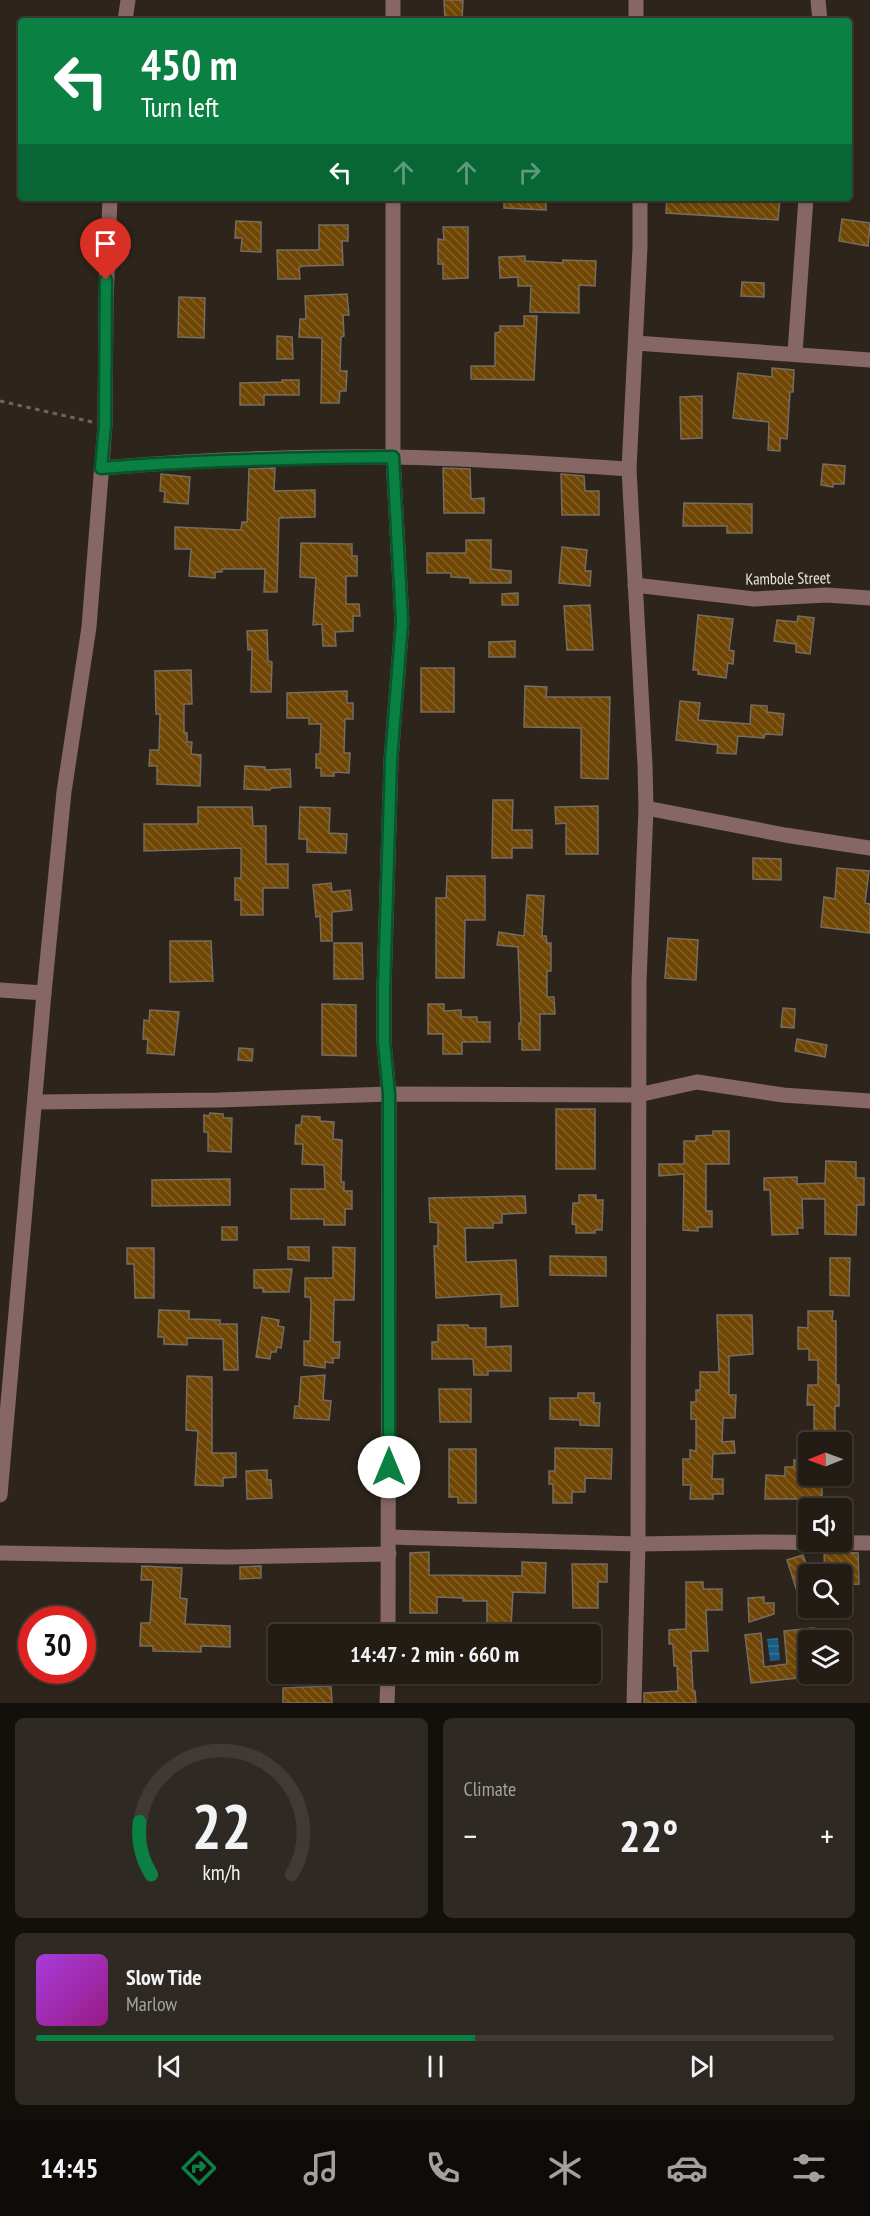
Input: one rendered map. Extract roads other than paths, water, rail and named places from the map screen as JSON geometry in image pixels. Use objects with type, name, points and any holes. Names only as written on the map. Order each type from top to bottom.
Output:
[{"type":"street","points":[[125,18],[128,0]]},
{"type":"street","points":[[393,0],[393,18]]},
{"type":"street","points":[[636,0],[636,18]]},
{"type":"street","points":[[819,0],[820,18]]},
{"type":"street","points":[[0,1495],[64,792],[89,627],[105,425],[110,201]]},
{"type":"street","points":[[388,1624],[389,1094],[384,1042],[384,988],[391,760],[402,622],[393,457],[393,201]]},
{"type":"street","points":[[634,1703],[638,1544],[639,981],[646,808],[629,469],[640,247],[640,201]]},
{"type":"street","points":[[795,353],[806,201]]},
{"type":"street","points":[[636,343],[870,360]]},
{"type":"street","points":[[101,468],[269,459],[393,457],[629,469]]},
{"type":"street","name":"Kambole Street","points":[[635,585],[754,599],[826,595],[870,598]]},
{"type":"street","points":[[646,808],[785,835],[870,848]]},
{"type":"street","points":[[0,990],[44,993]]},
{"type":"street","points":[[36,1102],[218,1100],[389,1094],[638,1095],[697,1082],[783,1095],[870,1101]]},
{"type":"street","points":[[389,1537],[638,1544],[760,1542],[870,1544]]},
{"type":"street","points":[[0,1553],[228,1557],[389,1554]]},
{"type":"street","points":[[387,1703],[388,1684]]},
{"type":"water","points":[[778,1638],[780,1660],[770,1661],[767,1639]]}]
